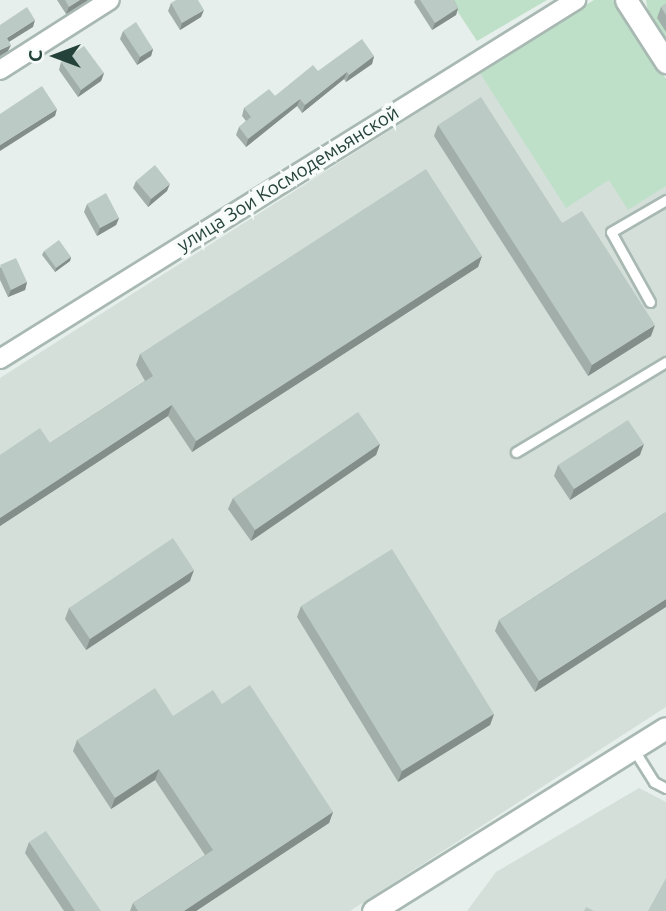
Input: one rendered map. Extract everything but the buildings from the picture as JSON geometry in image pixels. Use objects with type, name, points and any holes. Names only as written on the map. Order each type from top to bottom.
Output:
[{"type":"main road","points":[[626,0],[666,62]]},
{"type":"main road","points":[[373,911],[666,728]]},
{"type":"street","points":[[0,70],[110,0]]},
{"type":"street","name":"улица Зои Космодемьянской","points":[[0,359],[576,0]]},
{"type":"lane","points":[[650,302],[611,232],[666,200]]},
{"type":"lane","points":[[516,452],[666,362]]},
{"type":"lane","points":[[634,750],[654,782],[666,788]]},
{"type":"shaded area","points":[[595,0],[613,0],[666,79],[666,707],[350,911],[0,911],[0,378]]},
{"type":"shaded area","points":[[639,788],[666,802],[666,911],[467,911],[496,872]]},
{"type":"green space","points":[[450,0],[547,0],[477,41]]},
{"type":"green space","points":[[594,0],[613,0],[666,79],[666,186],[628,210],[609,180],[566,208],[478,70]]},
{"type":"green space","points":[[646,0],[666,0],[666,48],[650,23]]}]
